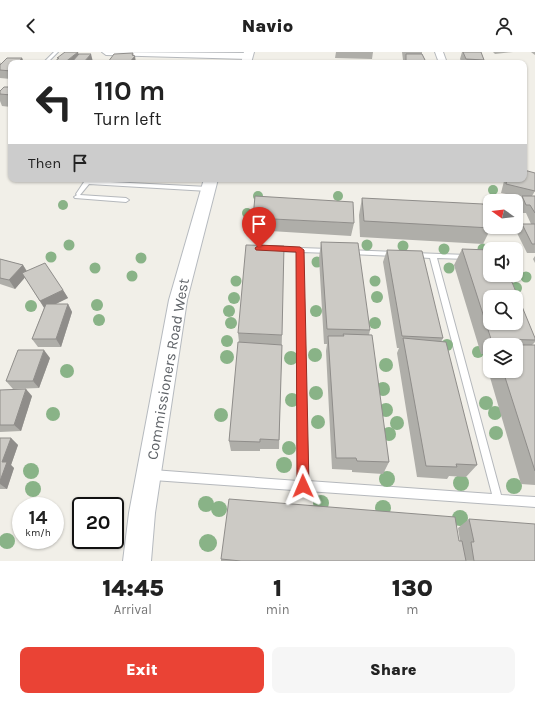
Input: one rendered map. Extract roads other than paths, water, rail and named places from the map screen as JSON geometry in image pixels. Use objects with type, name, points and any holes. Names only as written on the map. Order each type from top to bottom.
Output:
[{"type":"main road","name":"Commissioners Road West","points":[[137,561],[149,475],[178,300],[210,184]]},
{"type":"street","points":[[106,52],[248,57]]},
{"type":"lane","points":[[48,60],[56,52]]},
{"type":"lane","points":[[87,182],[78,196],[126,200]]},
{"type":"lane","points":[[149,182],[210,184]]},
{"type":"lane","points":[[269,248],[401,254]]},
{"type":"lane","points":[[300,250],[303,486]]},
{"type":"lane","points":[[409,255],[475,258]]},
{"type":"lane","points":[[433,256],[498,500]]},
{"type":"lane","points":[[149,475],[535,502]]}]
